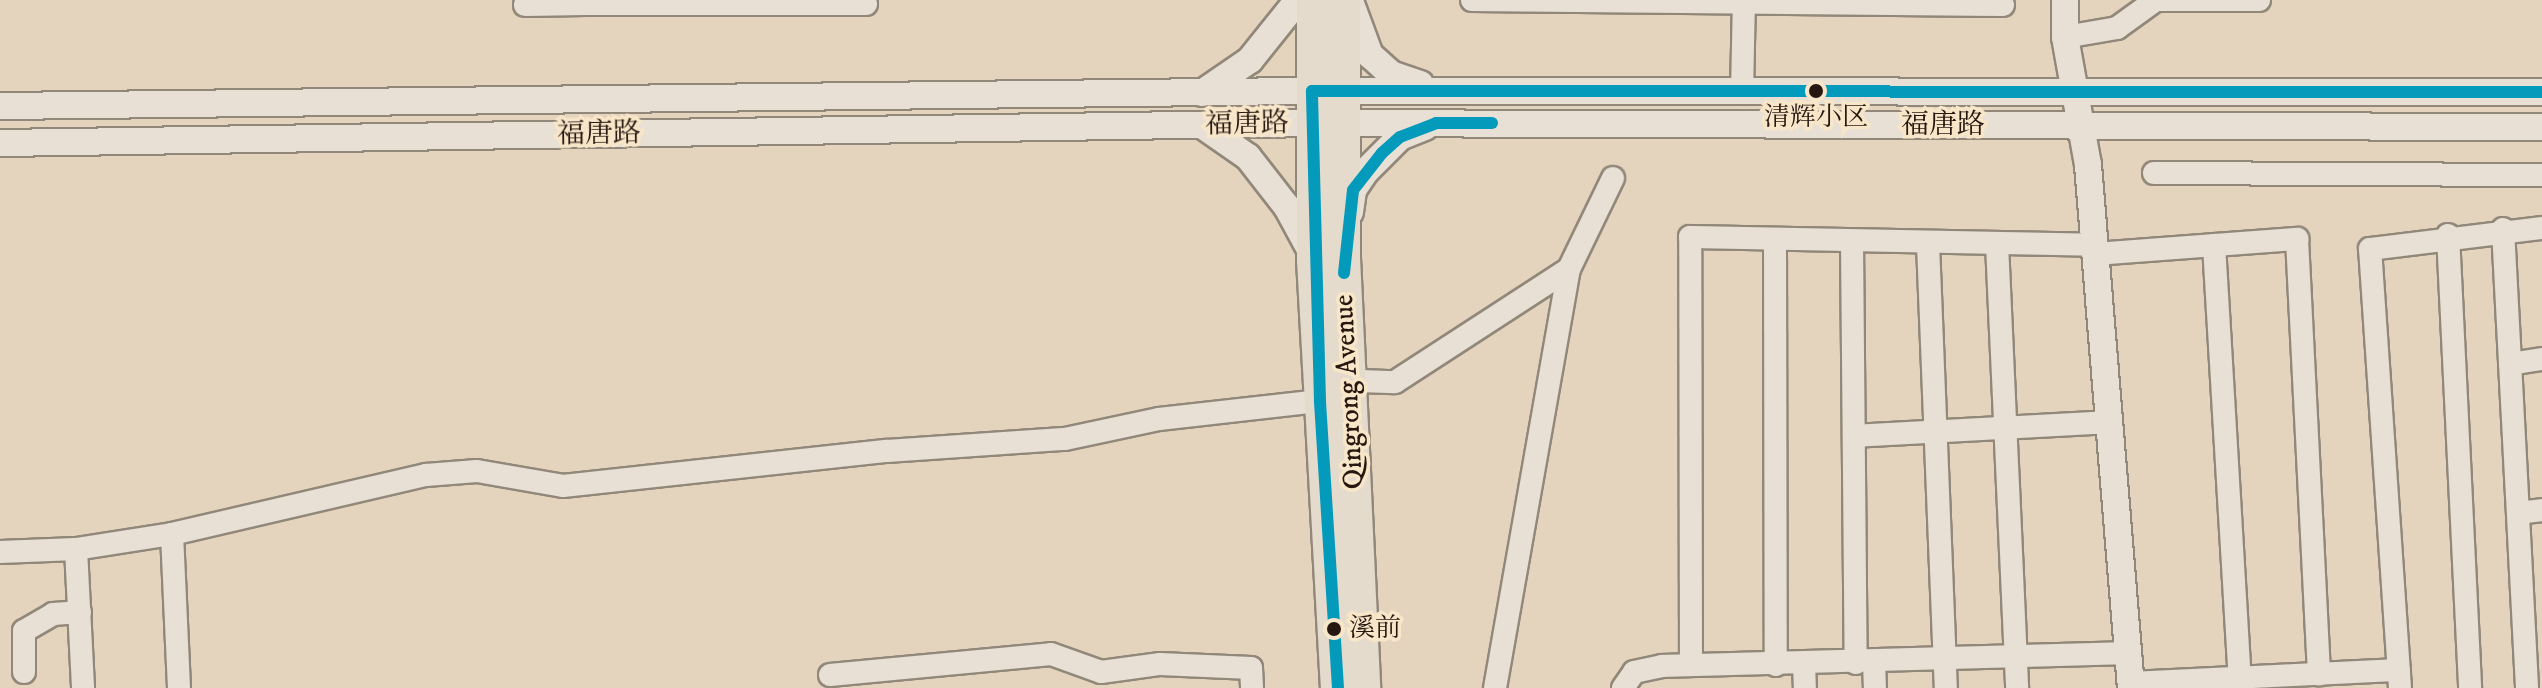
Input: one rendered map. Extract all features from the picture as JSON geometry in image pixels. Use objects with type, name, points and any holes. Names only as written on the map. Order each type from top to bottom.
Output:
[{"type":"main road","name":"Qingrong Avenue","points":[[1314,0],[1327,107],[1335,400],[1338,688]]},
{"type":"main road","name":"Qingrong Avenue","points":[[1327,107],[1343,0]]},
{"type":"main road","name":"Qingrong Avenue","points":[[1335,400],[1363,688]]},
{"type":"street","points":[[1202,93],[1250,60],[1298,0]]},
{"type":"street","points":[[1350,0],[1370,55],[1391,74],[1438,91]]},
{"type":"street","points":[[1472,0],[1969,2],[2003,5]]},
{"type":"street","points":[[2065,0],[2065,37],[2084,125],[2131,685],[2212,684],[2240,678],[2319,674],[2400,679],[2370,249],[2448,235],[2542,228]]},
{"type":"street","points":[[2065,37],[2117,28],[2153,1],[2259,0]]},
{"type":"street","points":[[525,5],[800,1],[866,4]]},
{"type":"street","points":[[1742,93],[1744,2]]},
{"type":"street","name":"福唐路","points":[[0,143],[1202,125],[1438,91],[2078,94],[2542,92]]},
{"type":"street","name":"福唐路","points":[[0,106],[1202,93],[1436,123],[2542,127]]},
{"type":"street","points":[[1329,259],[1353,190],[1366,171],[1400,137],[1436,123]]},
{"type":"street","points":[[1202,125],[1248,157],[1329,259]]},
{"type":"street","points":[[2154,173],[2542,175]]},
{"type":"street","points":[[1495,688],[1569,269],[1613,178]]},
{"type":"street","points":[[2503,229],[2527,687]]},
{"type":"street","points":[[2448,235],[2470,688]]},
{"type":"street","points":[[1691,665],[1690,237],[1997,244],[2095,250],[2297,239],[2319,674]]},
{"type":"street","points":[[1775,240],[1776,665]]},
{"type":"street","points":[[1852,241],[1854,436],[1865,662],[1875,688]]},
{"type":"street","points":[[1928,244],[1946,688]]},
{"type":"street","points":[[1997,244],[2017,688]]},
{"type":"street","points":[[2214,245],[2240,678]]},
{"type":"street","points":[[0,552],[76,549],[172,534],[426,475],[477,471],[563,486],[887,451],[1065,439],[1159,419],[1335,400],[1360,381],[1395,382],[1569,269]]},
{"type":"street","points":[[2510,364],[2542,359]]},
{"type":"street","points":[[1854,436],[2110,422]]},
{"type":"street","points":[[2518,513],[2542,510]]},
{"type":"street","points":[[172,534],[179,688]]},
{"type":"street","points":[[76,549],[83,688]]},
{"type":"street","points":[[24,672],[24,631],[53,614],[80,612]]},
{"type":"street","points":[[1623,688],[1634,672],[1662,677],[1691,665],[1733,677],[1776,665],[1804,663],[2128,653]]},
{"type":"street","points":[[830,675],[1051,654],[1101,672],[1160,664],[1251,668],[1252,688]]},
{"type":"street","points":[[1804,663],[1805,688]]},
{"type":"transit line","points":[[1338,688],[1320,401],[1312,91],[2542,92]]},
{"type":"transit line","points":[[1344,273],[1353,190],[1382,153],[1400,137],[1436,123],[1492,123]]},
{"type":"place","name":"清辉小区","points":[[1816,91]]},
{"type":"place","name":"溪前","points":[[1334,629]]}]
